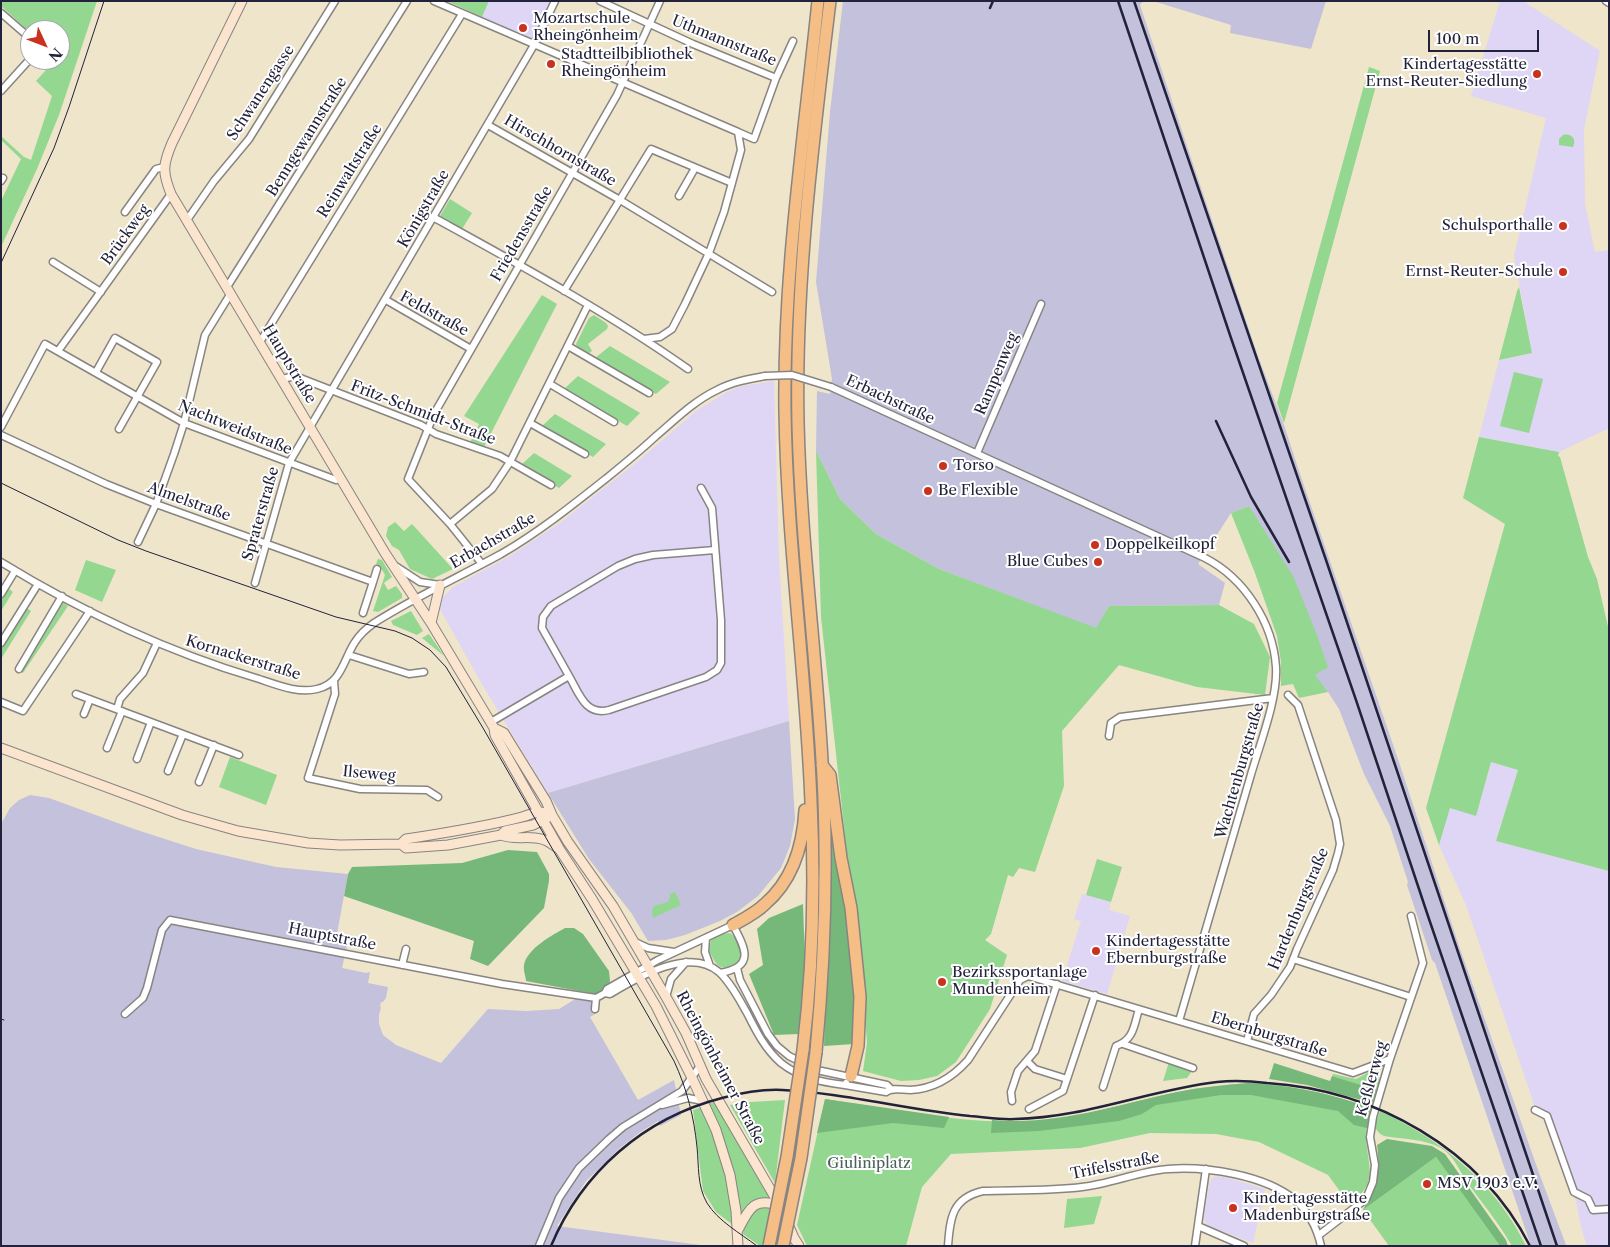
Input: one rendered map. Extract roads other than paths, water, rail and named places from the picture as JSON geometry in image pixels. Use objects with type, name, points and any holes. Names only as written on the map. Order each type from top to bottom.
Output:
[{"type":"highway","points":[[769,1246],[787,1157],[803,1050],[810,962],[812,904],[810,774],[791,518],[785,403],[789,263],[818,1]]},
{"type":"highway","points":[[783,1246],[801,1158],[816,1052],[825,920],[825,837],[822,765],[803,514],[798,395],[802,263],[809,174],[830,1]]},
{"type":"highway","points":[[822,765],[830,775],[841,858],[851,908],[859,985],[858,1046],[848,1081]]},
{"type":"highway","points":[[733,925],[766,903],[783,883],[793,867],[801,844],[810,774]]},
{"type":"main road","points":[[164,167],[172,143],[242,1]]},
{"type":"main road","name":"Hauptstraße","points":[[164,167],[165,180],[171,194],[392,563],[493,725],[495,734],[539,811],[548,818],[613,906],[650,969]]},
{"type":"main road","points":[[431,623],[440,585]]},
{"type":"main road","name":"Hauptstraße","points":[[493,725],[504,733],[546,801],[548,818],[560,850],[592,899],[666,1024],[703,1101],[716,1130],[730,1175],[738,1231],[738,1246]]},
{"type":"main road","points":[[1,748],[182,815],[238,831],[308,843],[340,845],[401,844],[406,840],[459,831],[522,817],[539,811]]},
{"type":"main road","points":[[501,835],[505,830],[528,826],[548,818]]},
{"type":"main road","points":[[401,844],[406,848],[448,844],[501,835],[546,840],[560,850]]},
{"type":"main road","name":"Rheingönheimer Straße","points":[[650,969],[683,1028],[700,1066],[780,1206],[794,1242],[799,1246]]},
{"type":"main road","points":[[738,1231],[752,1206],[761,1202],[780,1206]]},
{"type":"street","name":"Schwanengasse","points":[[187,220],[214,181],[249,139],[334,1]]},
{"type":"street","name":"Benngewannstraße","points":[[138,542],[156,504],[184,423],[205,335],[229,290],[407,1]]},
{"type":"street","points":[[434,1],[754,139],[776,78]]},
{"type":"street","name":"Königstraße","points":[[310,427],[488,125],[534,45],[555,1]]},
{"type":"street","name":"Uthmannstraße","points":[[600,1],[776,78],[793,41]]},
{"type":"street","name":"Friedensstraße","points":[[450,524],[408,479],[427,428],[624,82],[660,1]]},
{"type":"street","points":[[1,12],[20,29]]},
{"type":"street","name":"Reinwaltstraße","points":[[260,342],[462,14]]},
{"type":"street","points":[[1,90],[20,70]]},
{"type":"street","name":"Hirschhornstraße","points":[[488,125],[620,200],[772,292]]},
{"type":"street","points":[[644,338],[660,337],[672,329],[709,253],[724,212],[741,150],[738,132]]},
{"type":"street","name":"Hirschhornstraße","points":[[620,200],[651,149],[695,168]]},
{"type":"street","points":[[125,212],[156,169],[164,167]]},
{"type":"street","points":[[680,196],[695,168],[732,183]]},
{"type":"street","name":"Brückweg","points":[[58,351],[171,194]]},
{"type":"street","points":[[564,291],[620,200]]},
{"type":"street","points":[[434,217],[519,264],[644,338],[688,368]]},
{"type":"street","points":[[53,262],[101,292]]},
{"type":"street","name":"Feldstraße","points":[[386,300],[471,349]]},
{"type":"street","name":"Rampenweg","points":[[977,454],[1041,304]]},
{"type":"street","points":[[482,564],[450,524],[492,489],[510,462],[588,305]]},
{"type":"street","points":[[96,372],[115,338],[157,362],[119,429]]},
{"type":"street","name":"Nachtweidstraße","points":[[1,427],[46,344],[184,423],[336,480],[341,478]]},
{"type":"street","points":[[568,346],[649,393]]},
{"type":"street","name":"Erbachstraße","points":[[416,599],[523,540],[640,451],[694,404],[717,390],[732,383],[765,376],[792,375],[831,387],[1205,558],[1229,574],[1255,605],[1269,638],[1276,666],[1273,698]]},
{"type":"street","name":"Fritz-Schmidt-Straße","points":[[282,379],[295,376],[422,424],[436,434],[500,456],[550,485]]},
{"type":"street","points":[[550,384],[614,422]]},
{"type":"street","points":[[530,423],[585,454]]},
{"type":"street","name":"Spraterstraße","points":[[254,583],[289,463],[310,427]]},
{"type":"street","name":"Almelstraße","points":[[1,435],[106,484],[156,504],[373,582]]},
{"type":"street","points":[[700,488],[712,508],[721,620],[722,659],[717,670],[706,677],[609,710],[600,712],[593,710],[587,705],[542,628],[543,617],[551,606],[618,566],[635,559],[653,555],[715,550]]},
{"type":"street","name":"Kornackerstraße","points":[[1,562],[38,584],[157,643],[226,669],[296,690],[317,689],[334,680]]},
{"type":"street","name":"Erbachstraße","points":[[392,563],[420,582],[440,585]]},
{"type":"street","points":[[363,613],[378,569]]},
{"type":"street","points":[[1,594],[15,570]]},
{"type":"street","points":[[1,644],[38,584]]},
{"type":"street","points":[[18,670],[62,596]]},
{"type":"street","points":[[334,680],[342,670],[355,642],[370,626],[416,599]]},
{"type":"street","points":[[1,702],[23,711],[90,611]]},
{"type":"street","points":[[108,748],[119,710],[120,699],[143,673],[157,643]]},
{"type":"street","points":[[349,655],[409,674],[424,672]]},
{"type":"street","points":[[493,725],[569,676]]},
{"type":"street","name":"Ilseweg","points":[[334,680],[335,694],[308,778],[360,789],[427,790],[438,797]]},
{"type":"street","points":[[76,694],[239,755]]},
{"type":"street","name":"Hardenburgstraße","points":[[1246,1041],[1254,1014],[1285,976],[1333,870],[1340,844],[1336,820],[1298,706],[1288,695]]},
{"type":"street","name":"Wachtenburgstraße","points":[[1109,736],[1111,724],[1120,717],[1273,698],[1239,821],[1179,1021]]},
{"type":"street","points":[[84,714],[90,699]]},
{"type":"street","points":[[137,759],[152,722]]},
{"type":"street","points":[[168,771],[182,734]]},
{"type":"street","points":[[200,782],[214,745]]},
{"type":"street","name":"Keßlerweg","points":[[1319,1235],[1366,1199],[1373,1182],[1375,1164],[1370,1137],[1373,1117],[1390,1059],[1423,963],[1411,916]]},
{"type":"street","name":"Hauptstraße","points":[[125,1014],[143,998],[162,930],[170,920],[502,984],[596,998]]},
{"type":"street","points":[[650,969],[675,952],[733,925],[744,947],[745,957],[737,968],[720,973]]},
{"type":"street","points":[[706,938],[705,952],[710,966]]},
{"type":"street","points":[[634,942],[648,948],[675,952]]},
{"type":"street","points":[[402,965],[406,949]]},
{"type":"street","points":[[1293,959],[1411,997]]},
{"type":"street","points":[[666,997],[671,979],[686,962]]},
{"type":"street","name":"Ebernburgstraße","points":[[637,975],[650,969],[686,962],[696,962],[710,966],[720,973],[735,991],[760,1039],[780,1062],[793,1071],[809,1079],[887,1084],[891,1089]]},
{"type":"street","name":"Ebernburgstraße","points":[[737,968],[740,980],[764,1026],[782,1051],[810,1068],[886,1092],[891,1089],[925,1088],[945,1080],[957,1071],[968,1060],[1020,980],[1028,976],[1353,1073],[1390,1059]]},
{"type":"street","points":[[595,1009],[596,998],[605,993],[610,994],[637,975]]},
{"type":"street","points":[[1012,1101],[1011,1092],[1018,1071],[1035,1051],[1057,984]]},
{"type":"street","points":[[1029,1108],[1063,1091],[1095,995]]},
{"type":"street","points":[[1103,1087],[1116,1046],[1123,1044],[1130,1037],[1139,1009]]},
{"type":"street","points":[[1123,1044],[1193,1068]]},
{"type":"street","points":[[1027,1061],[1035,1069],[1067,1079]]},
{"type":"street","points":[[540,1246],[559,1198],[579,1168],[623,1127],[682,1091],[700,1066]]},
{"type":"street","points":[[656,1108],[688,1098],[703,1101]]},
{"type":"street","points":[[1535,1110],[1547,1116],[1574,1192],[1588,1199],[1593,1210],[1609,1209]]},
{"type":"street","points":[[1195,1246],[1206,1169]]},
{"type":"street","name":"Trifelsstraße","points":[[948,1246],[950,1220],[954,1212],[959,1203],[975,1193],[983,1191],[1078,1188],[1153,1171],[1206,1169],[1265,1183],[1288,1195],[1304,1210],[1319,1235],[1321,1246]]},
{"type":"street","points":[[1198,1226],[1244,1246]]},
{"type":"tram line","points":[[1,263],[54,148],[104,1]]},
{"type":"tram line","points":[[1,483],[118,540],[146,551],[336,617],[395,631],[412,638],[430,650],[446,667],[483,728],[674,1061],[683,1082],[692,1114],[700,1183],[707,1203],[723,1221],[757,1246]]},
{"type":"railway","points":[[990,8],[993,1]]},
{"type":"railway","points":[[1118,1],[1541,1246]]},
{"type":"railway","points":[[1134,1],[1326,560],[1557,1246]]},
{"type":"railway","points":[[1216,421],[1251,497],[1289,562]]},
{"type":"railway","points":[[551,1246],[564,1219],[580,1194],[598,1172],[619,1152],[642,1134],[667,1119],[694,1107],[729,1096],[767,1090],[782,1090],[853,1098],[946,1113],[1009,1119],[1066,1114],[1166,1091],[1217,1082],[1236,1081],[1307,1088],[1347,1098],[1384,1112],[1420,1130],[1453,1153],[1483,1180],[1509,1211],[1530,1246]]},
{"type":"place","name":"Mozartschule Rheingönheim","points":[[523,28]]},
{"type":"place","name":"Stadtteilbibliothek Rheingönheim","points":[[551,64]]},
{"type":"place","name":"Kindertagesstätte Ernst-Reuter-Siedlung","points":[[1537,74]]},
{"type":"place","name":"Schulsporthalle","points":[[1563,226]]},
{"type":"place","name":"Ernst-Reuter-Schule","points":[[1563,272]]},
{"type":"place","name":"Torso","points":[[943,466]]},
{"type":"place","name":"Be Flexible","points":[[928,491]]},
{"type":"place","name":"Doppelkeilkopf","points":[[1095,545]]},
{"type":"place","name":"Blue Cubes","points":[[1098,562]]},
{"type":"place","name":"Kindertagesstätte Ebernburgstraße","points":[[1096,951]]},
{"type":"place","name":"Bezirkssportanlage Mundenheim","points":[[942,982]]},
{"type":"place","name":"MSV 1903 e.V.","points":[[1427,1184]]},
{"type":"place","name":"Kindertagesstätte Madenburgstraße","points":[[1233,1208]]},
{"type":"park label","name":"Giuliniplatz","points":[[869,1164]]}]
